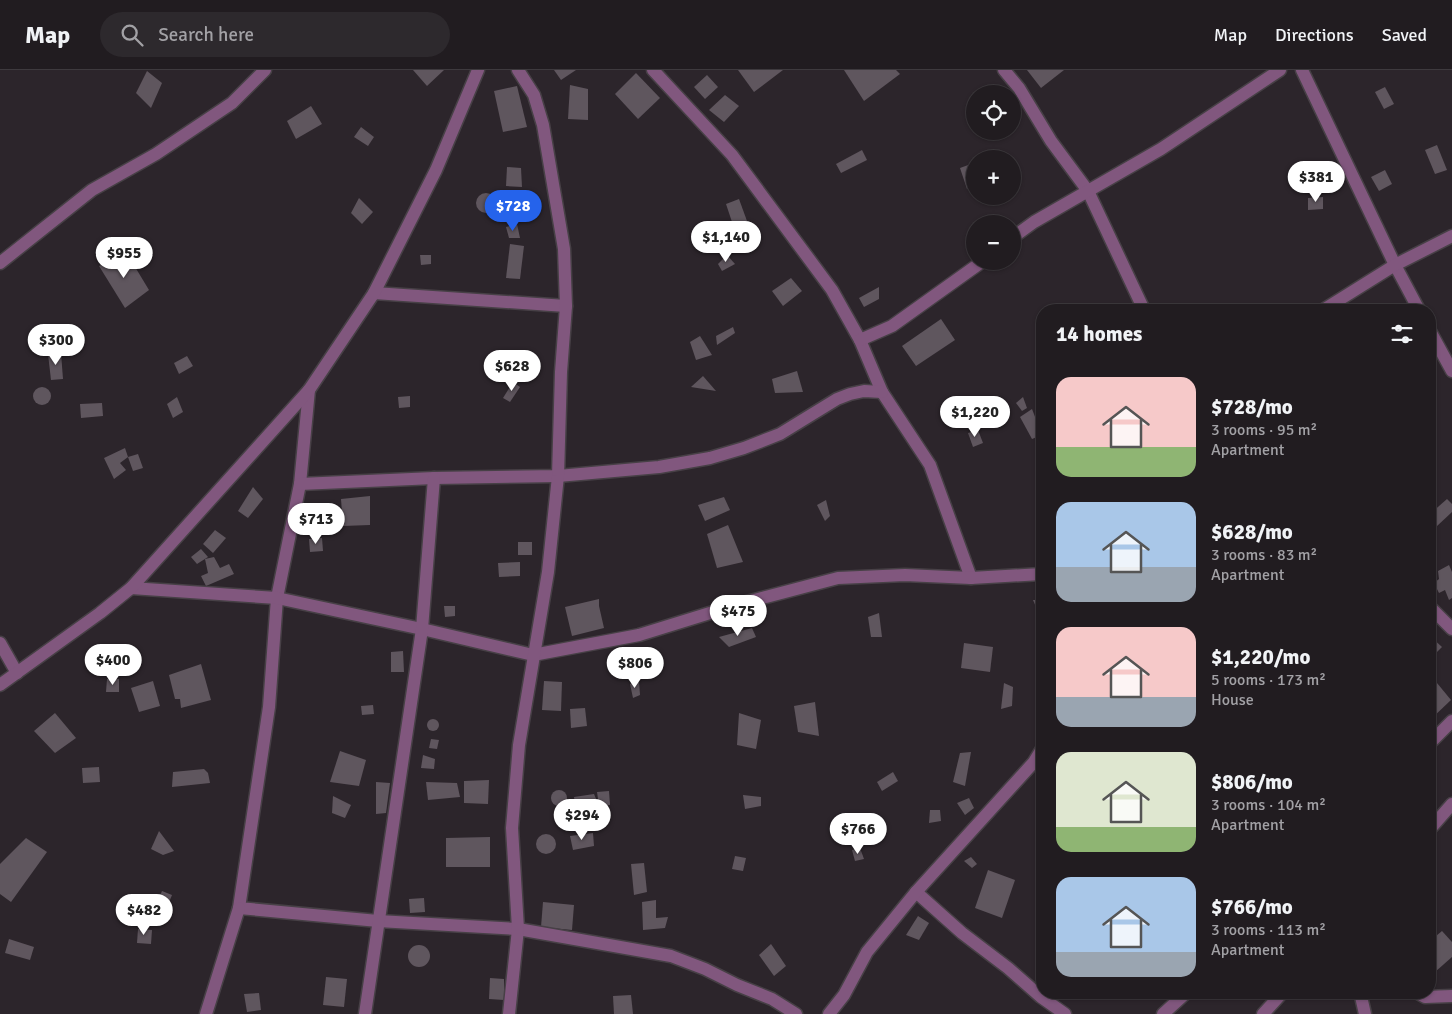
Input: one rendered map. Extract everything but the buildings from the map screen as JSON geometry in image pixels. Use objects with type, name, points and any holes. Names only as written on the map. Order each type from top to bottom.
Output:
[{"type":"street","points":[[0,263],[92,190],[156,154],[232,103],[265,70]]},
{"type":"street","points":[[0,685],[100,613],[131,588],[309,390],[374,294],[436,170],[478,70]]},
{"type":"street","points":[[509,1014],[518,929],[512,828],[519,745],[548,572],[558,476],[561,372],[566,306],[564,249],[542,125],[534,95],[518,70]]},
{"type":"street","points":[[653,70],[732,155],[832,290],[860,340],[882,392],[930,465],[971,578]]},
{"type":"street","points":[[1004,70],[1019,88],[1052,142],[1088,191],[1141,304]]},
{"type":"street","points":[[1021,231],[1160,149],[1280,70]]},
{"type":"street","points":[[1302,70],[1416,304]]},
{"type":"street","points":[[1333,304],[1396,265],[1452,236]]},
{"type":"street","points":[[860,340],[892,326],[970,270]]},
{"type":"street","points":[[374,294],[566,306]]},
{"type":"street","points":[[1436,342],[1452,371]]},
{"type":"street","points":[[206,1014],[239,908],[269,707],[278,598],[300,484],[309,390]]},
{"type":"street","points":[[300,484],[434,478],[558,476],[660,467],[710,458],[744,448],[780,434],[838,399],[850,394],[864,391],[882,392]]},
{"type":"street","points":[[365,1014],[422,629],[434,478]]},
{"type":"street","points":[[131,588],[278,598],[422,629],[533,656],[639,635],[739,604],[838,578],[905,575],[971,578],[1036,574]]},
{"type":"street","points":[[1436,613],[1452,629]]},
{"type":"street","points":[[0,643],[17,673]]},
{"type":"street","points":[[1436,739],[1449,729]]},
{"type":"street","points":[[829,1014],[844,995],[867,952],[916,892],[1036,759]]},
{"type":"street","points":[[1436,822],[1452,804]]},
{"type":"street","points":[[916,892],[962,933],[1008,968],[1036,993]]},
{"type":"street","points":[[239,908],[378,921],[518,929],[671,956],[772,999],[796,1014]]},
{"type":"street","points":[[1436,997],[1452,996]]},
{"type":"street","points":[[1044,999],[1065,1014]]},
{"type":"street","points":[[1163,1014],[1179,999]]},
{"type":"street","points":[[1263,1014],[1277,999]]},
{"type":"street","points":[[1362,999],[1365,1014]]}]
